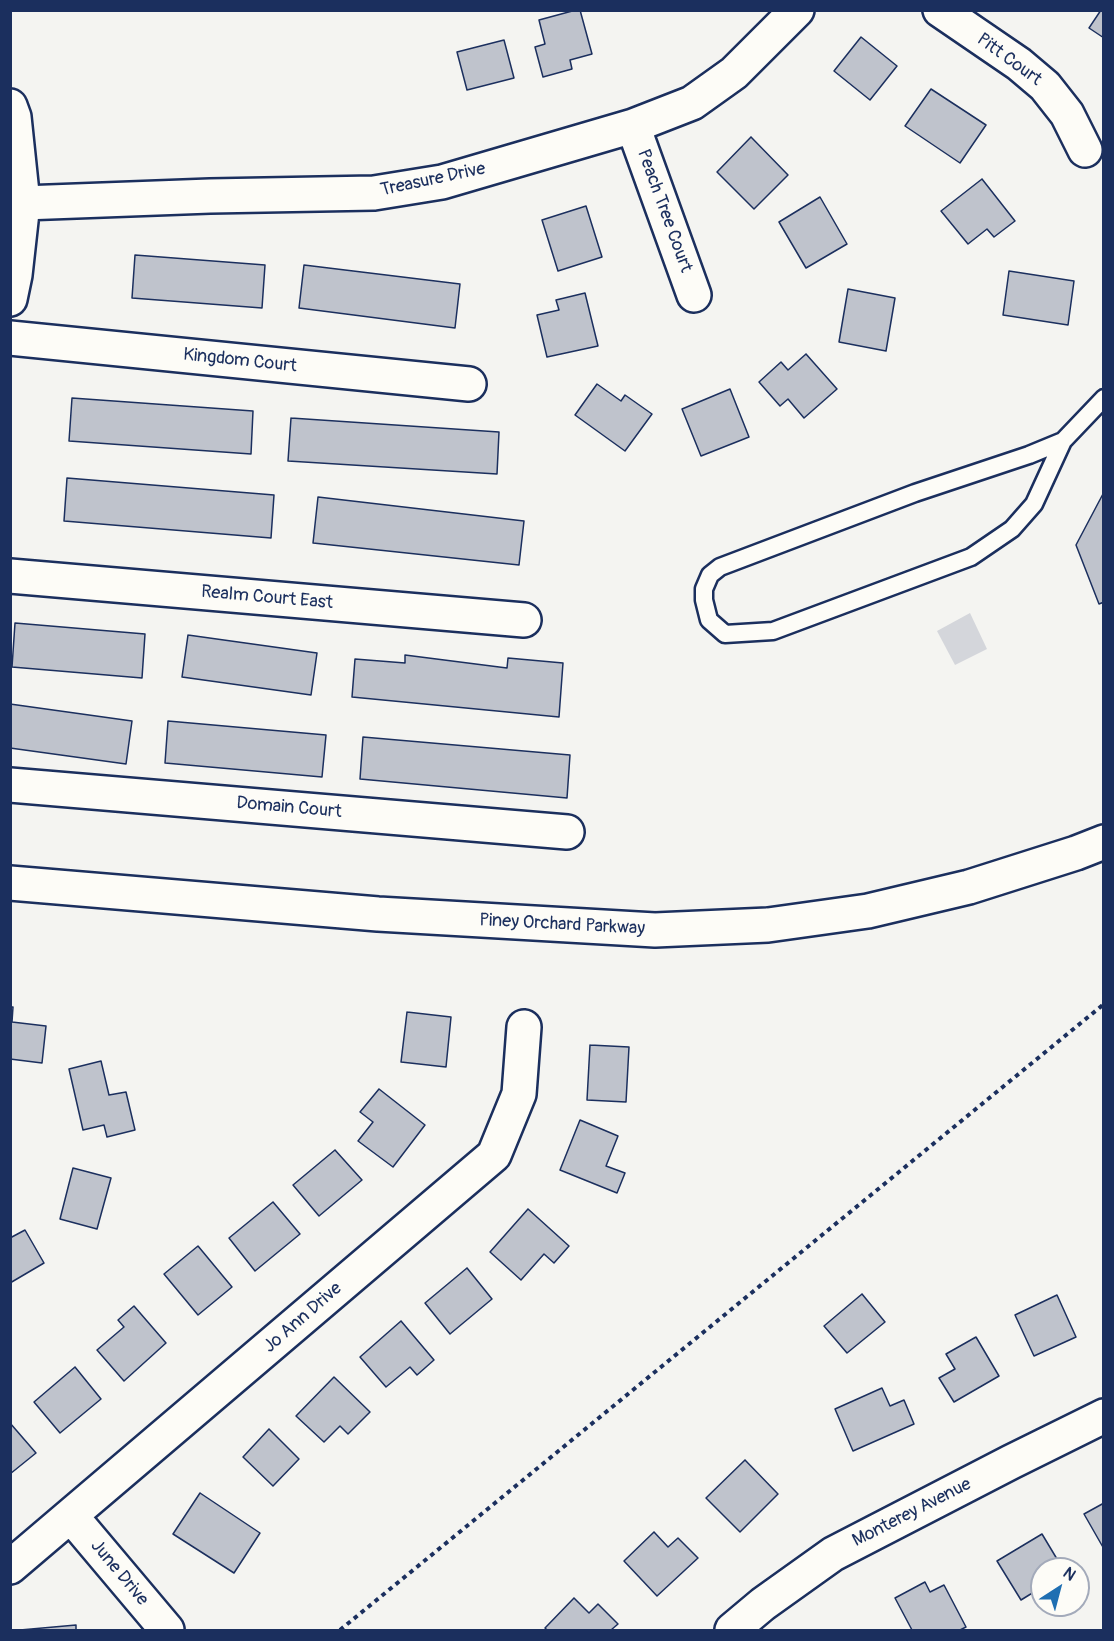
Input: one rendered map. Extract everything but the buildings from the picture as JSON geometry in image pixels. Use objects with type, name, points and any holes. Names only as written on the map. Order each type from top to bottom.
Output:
[{"type":"street","name":"Treasure Drive","points":[[17,202],[374,193],[442,182],[633,126],[692,103],[734,73],[797,10]]},
{"type":"street","name":"Pitt Court","points":[[940,10],[1019,64],[1046,86],[1067,114],[1085,150]]},
{"type":"street","points":[[10,106],[14,117],[17,202],[10,299]]},
{"type":"street","name":"Peach Tree Court","points":[[633,126],[694,295]]},
{"type":"street","name":"Kingdom Court","points":[[10,338],[469,384]]},
{"type":"street","name":"Realm Court East","points":[[10,576],[524,620]]},
{"type":"street","name":"Domain Court","points":[[10,785],[567,832]]},
{"type":"street","name":"Piney Orchard Parkway","points":[[10,883],[378,914],[655,930],[768,925],[868,911],[969,887],[1104,842]]},
{"type":"street","name":"Jo Ann Drive","points":[[10,1567],[494,1155],[519,1095],[524,1027]]},
{"type":"street","name":"Monterey Avenue","points":[[732,1630],[832,1554],[1104,1416]]},
{"type":"street","name":"June Drive","points":[[71,1516],[167,1630]]},
{"type":"lane","points":[[1063,441],[915,493],[720,567],[710,575],[704,589],[709,620],[726,634],[773,631],[971,557],[1011,529],[1034,504],[1063,441],[1104,398]]},
{"type":"path","points":[[340,1630],[1104,1004]]},
{"type":"shaded area","points":[[970,613],[987,649],[955,665],[937,631]]}]
